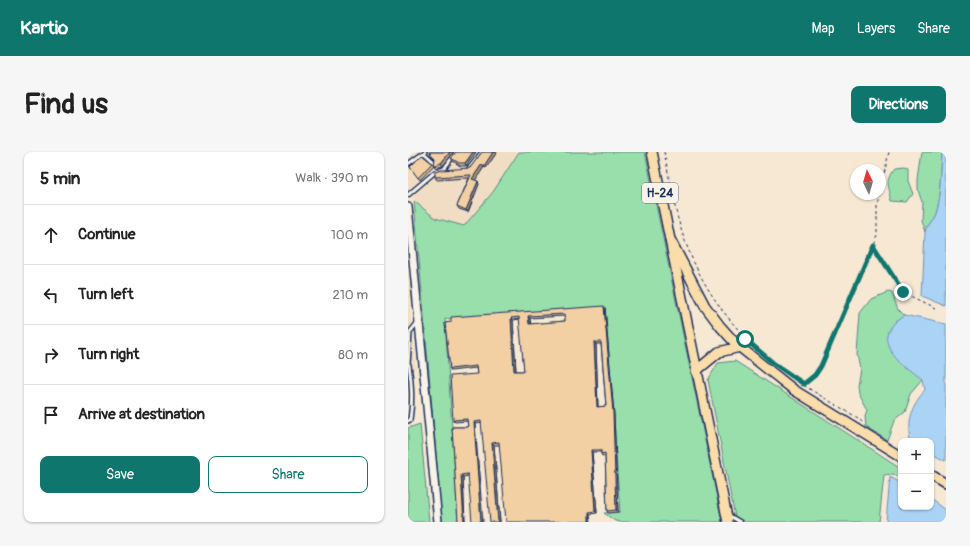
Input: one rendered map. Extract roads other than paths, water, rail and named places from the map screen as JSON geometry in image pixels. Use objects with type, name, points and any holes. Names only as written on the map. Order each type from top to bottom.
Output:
[{"type":"main road","name":"Н-24","points":[[652,152],[668,234],[706,306],[720,326],[740,347],[796,391],[898,454]]},
{"type":"main road","points":[[668,234],[727,518]]},
{"type":"main road","points":[[696,371],[716,354],[740,347]]},
{"type":"main road","points":[[934,477],[946,484]]},
{"type":"street","points":[[408,207],[438,522]]},
{"type":"lane","points":[[444,169],[456,152]]},
{"type":"lane","points":[[462,170],[469,170],[482,152]]},
{"type":"lane","points":[[408,164],[425,153],[434,162]]},
{"type":"lane","points":[[408,195],[435,172],[444,169],[450,170]]},
{"type":"lane","points":[[408,421],[410,420],[412,406],[412,387],[408,365],[410,332],[419,320]]},
{"type":"lane","points":[[727,518],[740,522]]},
{"type":"water","points":[[942,152],[946,152],[946,306],[922,296],[925,232],[934,215],[937,205]]},
{"type":"water","points":[[904,315],[946,324],[946,460],[934,454],[934,438],[910,438],[909,420],[911,413],[916,401],[925,390],[923,380],[897,358],[887,342],[887,333],[893,324]]},
{"type":"water","points":[[890,477],[898,481],[898,510],[934,510],[934,501],[946,510],[946,522],[886,522]]}]
